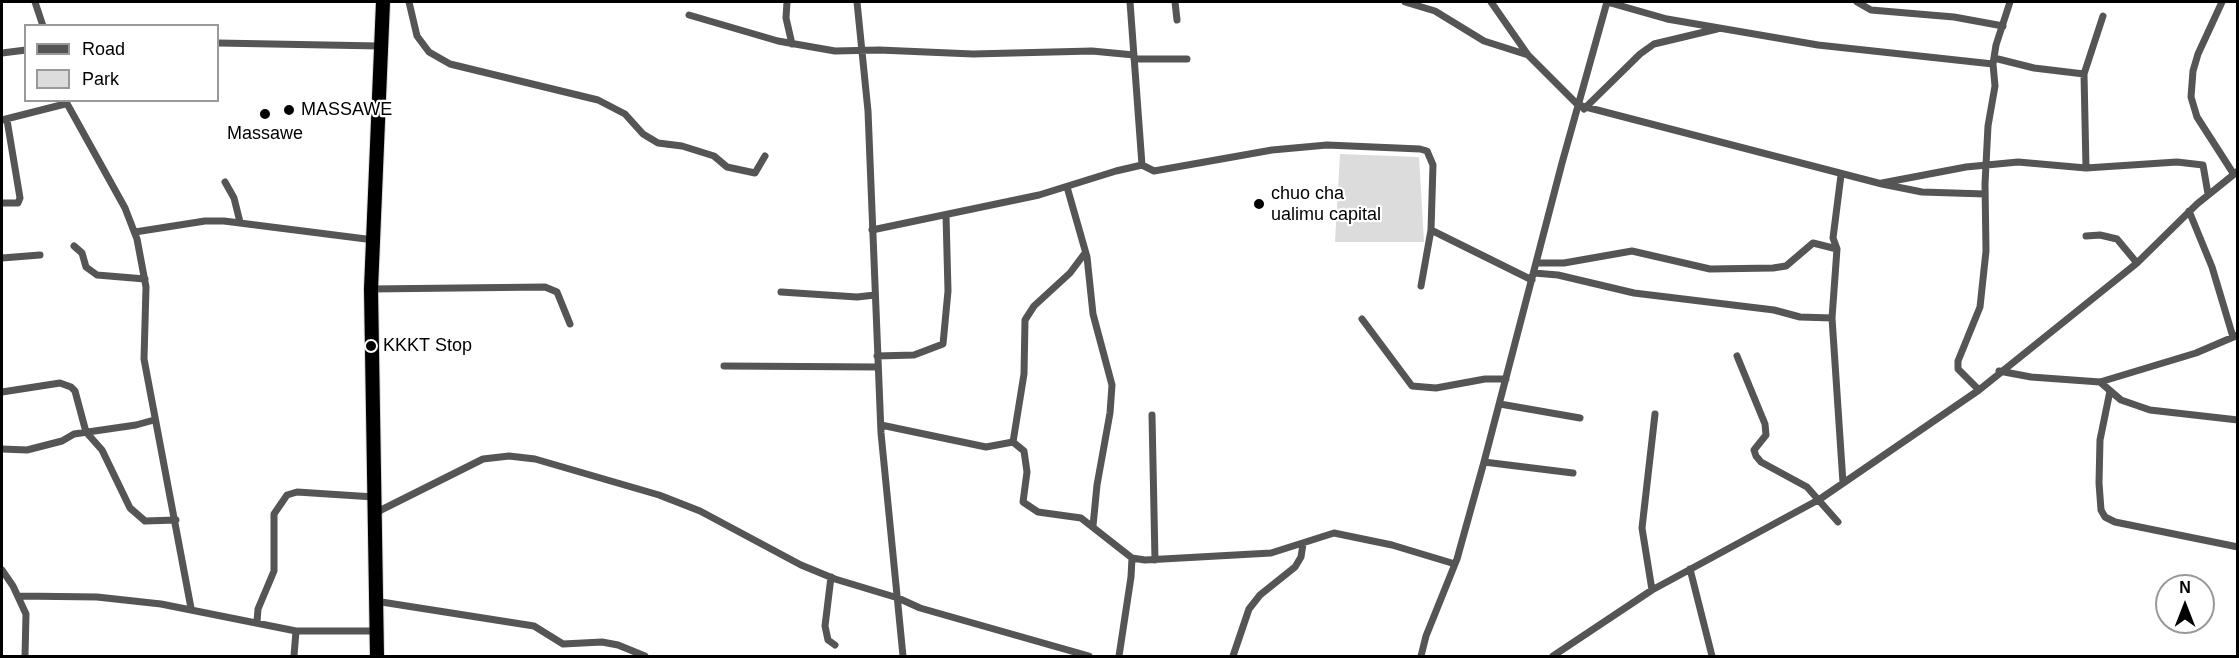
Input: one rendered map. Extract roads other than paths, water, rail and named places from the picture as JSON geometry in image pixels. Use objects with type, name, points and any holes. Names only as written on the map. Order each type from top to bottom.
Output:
[{"type":"highway","points":[[377,657],[371,289],[383,2]]},
{"type":"street","points":[[35,2],[41,24]]},
{"type":"street","points":[[409,2],[417,36],[429,52],[450,64],[598,100],[626,114],[643,134],[658,143],[682,146],[714,156],[728,167],[755,174],[765,156]]},
{"type":"street","points":[[787,2],[786,18],[792,44]]},
{"type":"street","points":[[857,2],[867,102],[881,425],[903,657]]},
{"type":"street","points":[[1130,2],[1142,165]]},
{"type":"street","points":[[1175,2],[1177,20]]},
{"type":"street","points":[[1405,2],[1435,11],[1484,41],[1528,55]]},
{"type":"street","points":[[1491,2],[1528,55],[1582,106],[1820,167],[1841,175],[1922,192],[1985,194]]},
{"type":"street","points":[[1582,106],[1607,2],[1667,18],[1848,49],[1994,61],[2084,74]]},
{"type":"street","points":[[1857,2],[1871,10],[1954,17],[2003,26]]},
{"type":"street","points":[[1979,390],[1958,369],[1958,361],[1980,307],[1986,251],[1986,166],[1988,126],[1995,86],[1994,61],[2010,2]]},
{"type":"street","points":[[1553,657],[1652,590],[1820,500],[1979,390],[2137,263],[2189,211],[2235,172],[2197,117],[2191,97],[2193,71],[2198,54],[2222,2]]},
{"type":"street","points":[[689,15],[792,44],[835,51],[973,54],[1092,51],[1134,57],[1187,59]]},
{"type":"street","points":[[2086,168],[2084,74],[2103,16]]},
{"type":"street","points":[[1421,657],[1426,636],[1455,564],[1484,462],[1574,118],[1582,106],[1654,44],[1722,28]]},
{"type":"street","points":[[219,44],[380,46]]},
{"type":"street","points":[[2,53],[24,50]]},
{"type":"street","points":[[2,203],[18,202],[20,198],[4,120],[65,102],[125,208],[135,232],[145,279],[144,359],[191,608]]},
{"type":"street","points":[[872,230],[946,216],[1067,188],[1116,171],[1142,165],[1154,171],[1272,150],[1327,145],[1420,149],[1426,151],[1433,165],[1431,230],[1421,286]]},
{"type":"street","points":[[1880,183],[1966,167],[2018,162],[2086,168],[2177,162],[2203,165],[2208,194]]},
{"type":"street","points":[[1841,175],[1833,238],[1837,249],[1832,318],[1843,483]]},
{"type":"street","points":[[225,182],[234,198],[240,222]]},
{"type":"street","points":[[1067,188],[1085,253],[1091,304],[1112,396],[1093,526]]},
{"type":"street","points":[[2000,371],[2031,377],[2100,382],[2196,353],[2235,336],[2212,267],[2189,211]]},
{"type":"street","points":[[877,356],[914,355],[943,344],[948,291],[946,216]]},
{"type":"street","points":[[135,232],[205,221],[240,222],[374,240]]},
{"type":"street","points":[[1431,230],[1533,277],[1558,275],[1634,293],[1774,310],[1800,317],[1832,318]]},
{"type":"street","points":[[2086,236],[2100,235],[2117,238],[2137,263]]},
{"type":"street","points":[[1537,263],[1564,263],[1632,251],[1710,269],[1782,268],[1813,243],[1837,249]]},
{"type":"street","points":[[74,246],[82,253],[86,267],[97,275],[145,279]]},
{"type":"street","points":[[1013,442],[1024,374],[1025,320],[1038,301],[1070,273],[1085,253]]},
{"type":"street","points":[[2,258],[40,255]]},
{"type":"street","points":[[371,289],[545,287],[557,292],[570,324]]},
{"type":"street","points":[[781,292],[857,297],[874,295]]},
{"type":"street","points":[[1362,320],[1412,386],[1436,387],[1485,379],[1506,379]]},
{"type":"street","points":[[1737,356],[1765,424],[1766,435],[1754,450],[1756,456],[1761,462],[1808,487],[1838,522]]},
{"type":"street","points":[[724,366],[878,367]]},
{"type":"street","points":[[2100,382],[2121,400],[2150,410],[2238,420]]},
{"type":"street","points":[[2,392],[66,384],[75,391],[86,432],[102,450],[130,508],[145,521],[176,520]]},
{"type":"street","points":[[2110,391],[2100,440],[2099,483],[2101,510],[2104,517],[2115,522],[2238,547]]},
{"type":"street","points":[[1500,404],[1580,418]]},
{"type":"street","points":[[1652,590],[1642,528],[1655,414]]},
{"type":"street","points":[[1152,415],[1155,560]]},
{"type":"street","points":[[2,448],[27,450],[48,446],[86,432],[154,420]]},
{"type":"street","points":[[881,425],[986,447],[1013,442],[1024,451],[1027,472],[1023,502],[1038,512],[1081,518],[1131,558],[1155,560],[1271,553],[1327,534],[1341,533],[1455,564]]},
{"type":"street","points":[[373,514],[483,459],[509,456],[535,459],[659,495],[700,511],[801,565],[831,577],[898,598],[920,608],[1089,657]]},
{"type":"street","points":[[1484,462],[1573,473]]},
{"type":"street","points":[[257,622],[260,603],[274,571],[274,514],[287,495],[297,492],[374,497]]},
{"type":"street","points":[[1233,657],[1249,609],[1260,595],[1295,567],[1301,556],[1303,544]]},
{"type":"street","points":[[1119,657],[1131,558]]},
{"type":"street","points":[[1690,570],[1712,657]]},
{"type":"street","points":[[3,574],[18,596],[26,614],[25,657]]},
{"type":"street","points":[[831,577],[825,627],[828,640],[835,645]]},
{"type":"street","points":[[18,596],[97,597],[191,608],[296,631],[376,631]]},
{"type":"street","points":[[375,601],[534,626],[563,644],[573,645],[592,641],[609,643],[645,657]]},
{"type":"street","points":[[294,657],[296,631]]},
{"type":"place","name":"MASSAWE","points":[[289,110]]},
{"type":"place","name":"Massawe","points":[[265,114]]},
{"type":"place","name":"chuo cha ualimu capital","points":[[1259,204]]},
{"type":"place","name":"KKKT Stop","points":[[371,346]]}]
